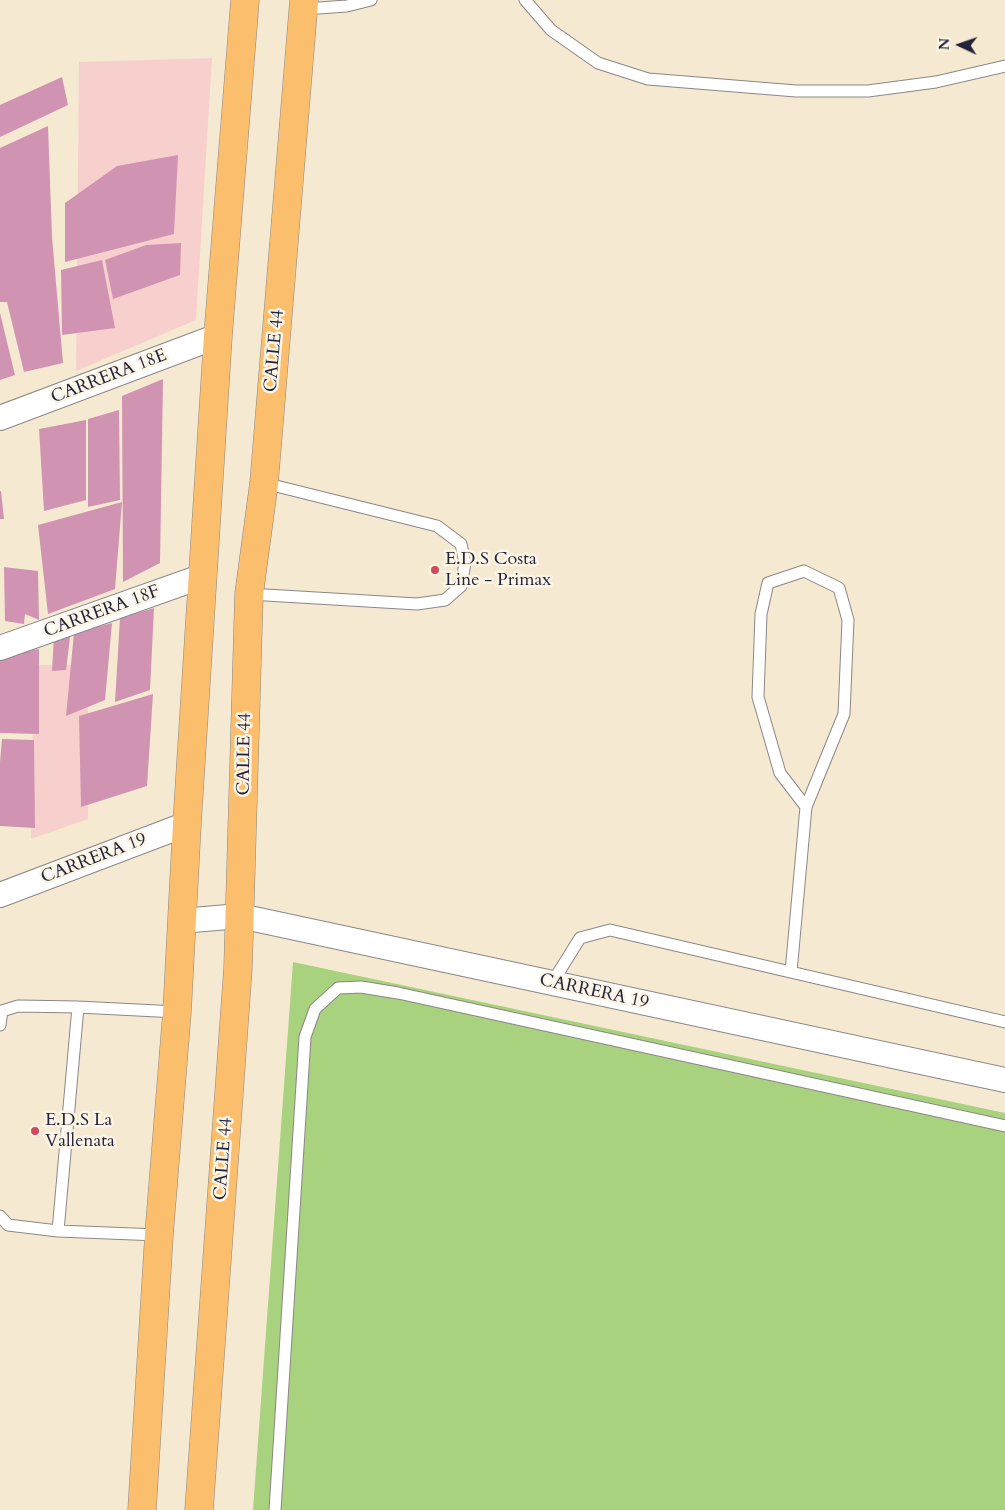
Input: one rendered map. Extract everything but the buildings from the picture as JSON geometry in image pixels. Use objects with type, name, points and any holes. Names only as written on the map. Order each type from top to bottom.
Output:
[{"type":"main road","points":[[142,1510],[159,1235],[177,1012],[218,336],[246,0]]},
{"type":"main road","name":"CALLE 44","points":[[199,1510],[238,968],[249,594],[264,484],[304,4]]},
{"type":"street","name":"CARRERA 18E","points":[[0,418],[218,336]]},
{"type":"street","name":"CARRERA 18F","points":[[0,648],[203,576]]},
{"type":"street","name":"CARRERA 19","points":[[0,895],[187,824]]},
{"type":"street","name":"CARRERA 19","points":[[182,921],[240,916],[1005,1080]]},
{"type":"lane","points":[[304,4],[347,6],[371,0]]},
{"type":"lane","points":[[525,0],[551,30],[598,63],[648,79],[796,91],[868,91],[936,82],[1005,66]]},
{"type":"lane","points":[[249,594],[417,604],[445,600],[461,586],[465,563],[461,544],[437,526],[264,484]]},
{"type":"lane","points":[[791,972],[806,808],[844,714],[848,620],[839,588],[804,571],[768,583],[761,614],[758,697],[780,773],[806,808]]},
{"type":"lane","points":[[552,983],[580,938],[610,930],[1005,1022]]},
{"type":"lane","points":[[275,1510],[305,1037],[315,1009],[338,988],[361,988],[398,993],[1005,1126]]},
{"type":"lane","points":[[0,1025],[2,1011],[18,1006],[177,1012]]},
{"type":"lane","points":[[58,1231],[78,1007]]},
{"type":"lane","points":[[0,1216],[8,1225],[58,1231],[159,1235]]},
{"type":"shaded area","points":[[212,58],[196,320],[76,371],[79,62]]},
{"type":"shaded area","points":[[34,665],[88,665],[88,819],[31,839]]},
{"type":"green space","points":[[293,962],[1005,1113],[1005,1510],[253,1510]]},
{"type":"place","name":"E.D.S Costa Line - Primax","points":[[435,570]]},
{"type":"place","name":"E.D.S La Vallenata","points":[[35,1131]]}]
